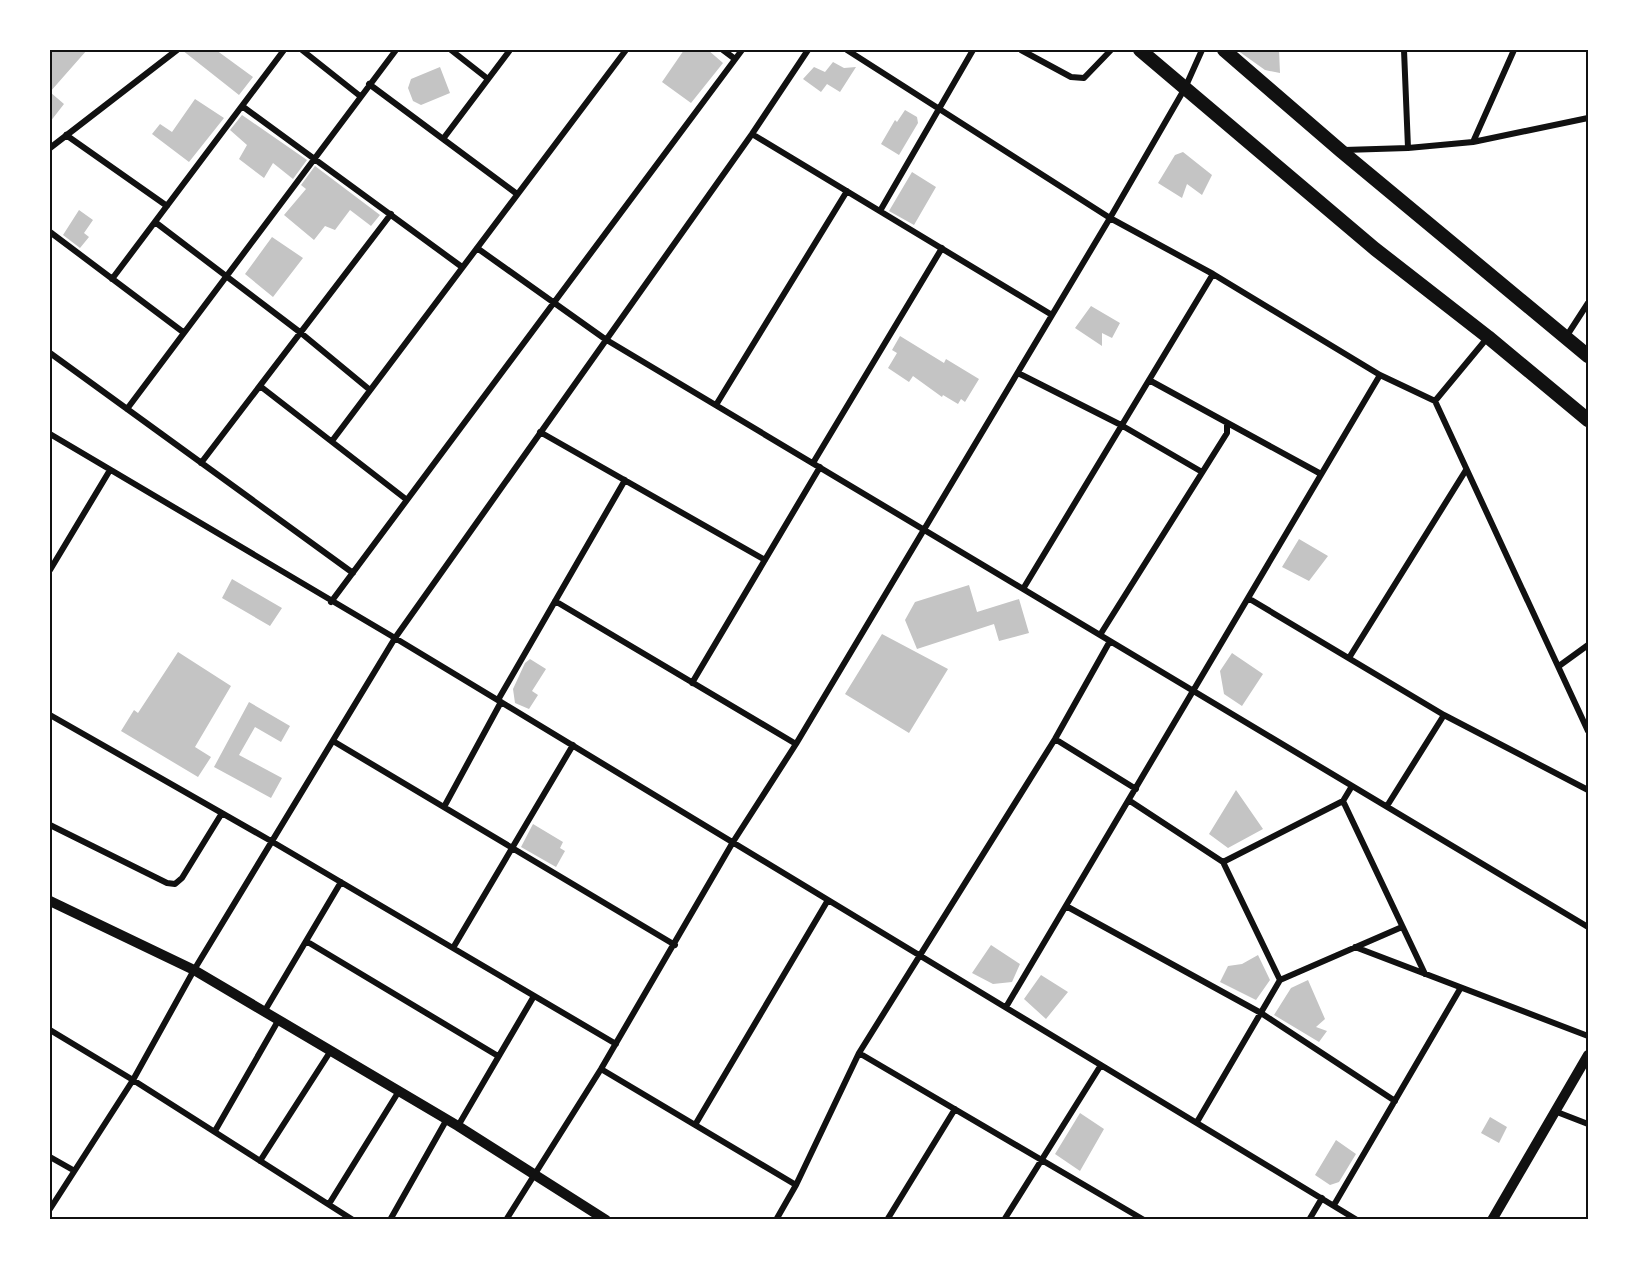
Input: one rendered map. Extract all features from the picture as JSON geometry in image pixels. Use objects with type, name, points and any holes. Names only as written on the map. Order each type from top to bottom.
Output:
[{"type":"main road","points":[[1140,50],[1375,249],[1488,337],[1588,420]]},
{"type":"main road","points":[[1224,50],[1341,151],[1588,356]]},
{"type":"street","points":[[50,148],[177,50]]},
{"type":"street","points":[[112,279],[284,50]]},
{"type":"street","points":[[302,50],[360,96]]},
{"type":"street","points":[[127,409],[183,332],[316,160],[360,96],[396,50]]},
{"type":"street","points":[[451,50],[488,79]]},
{"type":"street","points":[[443,139],[510,50]]},
{"type":"street","points":[[332,441],[626,50]]},
{"type":"street","points":[[723,50],[735,58]]},
{"type":"street","points":[[331,602],[742,50]]},
{"type":"street","points":[[50,1209],[73,1170],[134,1080],[194,970],[395,638],[752,134],[808,50]]},
{"type":"street","points":[[846,50],[1110,218],[1213,274],[1380,375],[1436,402],[1588,731]]},
{"type":"street","points":[[880,211],[973,50]]},
{"type":"street","points":[[1022,50],[1071,77],[1084,78],[1111,50]]},
{"type":"street","points":[[506,1220],[601,1069],[733,842],[796,744],[1018,373],[1185,88],[1202,50]]},
{"type":"street","points":[[1404,50],[1408,148]]},
{"type":"street","points":[[1473,142],[1514,50]]},
{"type":"street","points":[[369,84],[517,195]]},
{"type":"street","points":[[242,106],[462,267]]},
{"type":"street","points":[[1341,151],[1473,142],[1588,118]]},
{"type":"street","points":[[752,134],[1052,315]]},
{"type":"street","points":[[66,135],[167,206]]},
{"type":"street","points":[[716,405],[847,191]]},
{"type":"street","points":[[201,463],[391,214]]},
{"type":"street","points":[[155,222],[301,333],[370,390]]},
{"type":"street","points":[[50,232],[183,332]]},
{"type":"street","points":[[477,248],[605,339],[1588,927]]},
{"type":"street","points":[[813,463],[942,248]]},
{"type":"street","points":[[1023,589],[1213,274]]},
{"type":"street","points":[[1566,338],[1588,303]]},
{"type":"street","points":[[1436,402],[1488,337]]},
{"type":"street","points":[[50,353],[353,573]]},
{"type":"street","points":[[1018,373],[1122,425],[1202,472]]},
{"type":"street","points":[[1006,1007],[1130,801],[1380,375]]},
{"type":"street","points":[[1149,381],[1224,419],[1227,424],[1322,474]]},
{"type":"street","points":[[260,386],[407,500]]},
{"type":"street","points":[[1100,635],[1227,433],[1227,424]]},
{"type":"street","points":[[540,432],[765,560]]},
{"type":"street","points":[[50,434],[500,701],[1357,1220]]},
{"type":"street","points":[[692,683],[820,467]]},
{"type":"street","points":[[50,570],[110,470]]},
{"type":"street","points":[[1349,658],[1466,470]]},
{"type":"street","points":[[444,807],[555,601],[625,480]]},
{"type":"street","points":[[1248,598],[1444,715],[1588,790]]},
{"type":"street","points":[[555,601],[796,744]]},
{"type":"street","points":[[776,1220],[796,1185],[860,1053],[919,954],[1055,739],[1110,641]]},
{"type":"street","points":[[1559,666],[1588,645]]},
{"type":"street","points":[[50,715],[271,841],[616,1044]]},
{"type":"street","points":[[1387,806],[1444,715]]},
{"type":"street","points":[[1055,739],[1137,789]]},
{"type":"street","points":[[333,741],[675,945]]},
{"type":"street","points":[[453,948],[573,745]]},
{"type":"street","points":[[1223,862],[1343,801],[1352,786]]},
{"type":"street","points":[[1130,801],[1223,862],[1280,980]]},
{"type":"street","points":[[1343,801],[1425,974]]},
{"type":"street","points":[[50,825],[168,883],[175,884],[182,878],[222,813]]},
{"type":"street","points":[[264,1012],[341,882]]},
{"type":"street","points":[[695,1125],[828,900]]},
{"type":"street","points":[[50,901],[194,970],[447,1119],[606,1220]]},
{"type":"street","points":[[1066,906],[1261,1013],[1395,1101]]},
{"type":"street","points":[[1197,1122],[1280,980],[1402,927]]},
{"type":"street","points":[[306,941],[498,1056]]},
{"type":"street","points":[[1355,947],[1588,1036]]},
{"type":"street","points":[[1334,1205],[1460,989]]},
{"type":"street","points":[[458,1126],[534,996]]},
{"type":"street","points":[[215,1131],[278,1021]]},
{"type":"street","points":[[50,1030],[134,1080],[353,1220]]},
{"type":"street","points":[[260,1161],[330,1052]]},
{"type":"street","points":[[860,1053],[1143,1220]]},
{"type":"street","points":[[1492,1220],[1557,1112],[1588,1055]]},
{"type":"street","points":[[1004,1220],[1101,1065]]},
{"type":"street","points":[[601,1069],[796,1185]]},
{"type":"street","points":[[329,1204],[399,1092]]},
{"type":"street","points":[[887,1220],[955,1109]]},
{"type":"street","points":[[1557,1112],[1588,1124]]},
{"type":"street","points":[[390,1220],[447,1119]]},
{"type":"street","points":[[50,1156],[73,1170]]},
{"type":"street","points":[[1309,1220],[1322,1198]]},
{"type":"building","points":[[50,50],[87,50],[50,92]]},
{"type":"building","points":[[182,50],[216,50],[253,77],[239,95]]},
{"type":"building","points":[[684,50],[708,50],[723,63],[691,103],[662,82]]},
{"type":"building","points":[[1237,50],[1279,50],[1280,73],[1265,70]]},
{"type":"building","points":[[833,62],[844,68],[856,67],[840,92],[827,84],[821,92],[803,79],[814,67],[825,72]]},
{"type":"building","points":[[440,67],[450,93],[421,105],[413,101],[408,88],[411,79]]},
{"type":"building","points":[[50,92],[64,104],[50,122]]},
{"type":"building","points":[[195,99],[224,118],[189,162],[152,134],[160,124],[172,132]]},
{"type":"building","points":[[905,110],[917,117],[918,123],[899,155],[881,144],[895,120],[897,122]]},
{"type":"building","points":[[242,115],[307,160],[293,179],[273,163],[264,178],[239,159],[247,145],[230,130]]},
{"type":"building","points":[[1183,152],[1212,175],[1202,195],[1187,184],[1182,198],[1158,183],[1175,155]]},
{"type":"building","points":[[315,166],[380,215],[371,226],[350,210],[335,230],[325,226],[314,240],[284,215],[306,189],[301,185]]},
{"type":"building","points":[[912,172],[936,187],[914,225],[889,211]]},
{"type":"building","points":[[79,210],[93,220],[84,233],[89,237],[80,248],[63,235]]},
{"type":"building","points":[[272,237],[303,258],[273,297],[245,274]]},
{"type":"building","points":[[1091,306],[1120,323],[1112,338],[1102,333],[1102,346],[1075,328]]},
{"type":"building","points":[[900,336],[944,363],[946,359],[979,379],[965,402],[961,399],[958,404],[943,395],[942,397],[913,376],[909,382],[888,368],[897,353],[892,350]]},
{"type":"building","points":[[1299,539],[1328,556],[1309,581],[1282,567]]},
{"type":"building","points":[[232,579],[282,608],[270,626],[222,598]]},
{"type":"building","points":[[969,585],[977,612],[1019,599],[1029,633],[999,641],[994,624],[917,649],[905,620],[915,602]]},
{"type":"building","points":[[882,634],[948,669],[909,733],[845,694]]},
{"type":"building","points":[[178,652],[231,686],[195,747],[211,757],[198,777],[121,731],[134,710],[138,713]]},
{"type":"building","points":[[1232,653],[1263,674],[1242,706],[1224,694],[1220,671]]},
{"type":"building","points":[[530,659],[546,669],[532,691],[538,695],[529,709],[515,703],[513,689],[525,663]]},
{"type":"building","points":[[249,702],[290,726],[281,742],[255,727],[239,755],[282,778],[271,798],[214,767]]},
{"type":"building","points":[[1236,790],[1263,829],[1228,848],[1209,834]]},
{"type":"building","points":[[533,824],[563,842],[560,848],[565,851],[556,867],[521,847]]},
{"type":"building","points":[[991,945],[1020,964],[1012,982],[993,984],[972,973]]},
{"type":"building","points":[[1258,955],[1270,980],[1256,1000],[1220,982],[1228,966],[1242,964]]},
{"type":"building","points":[[1041,975],[1068,992],[1046,1019],[1024,999]]},
{"type":"building","points":[[1308,980],[1325,1019],[1316,1027],[1327,1031],[1319,1042],[1274,1015],[1291,988]]},
{"type":"building","points":[[1080,1113],[1104,1129],[1080,1171],[1055,1154]]},
{"type":"building","points":[[1490,1117],[1507,1127],[1499,1143],[1481,1133]]},
{"type":"building","points":[[1336,1140],[1356,1154],[1339,1182],[1330,1185],[1315,1175]]}]
